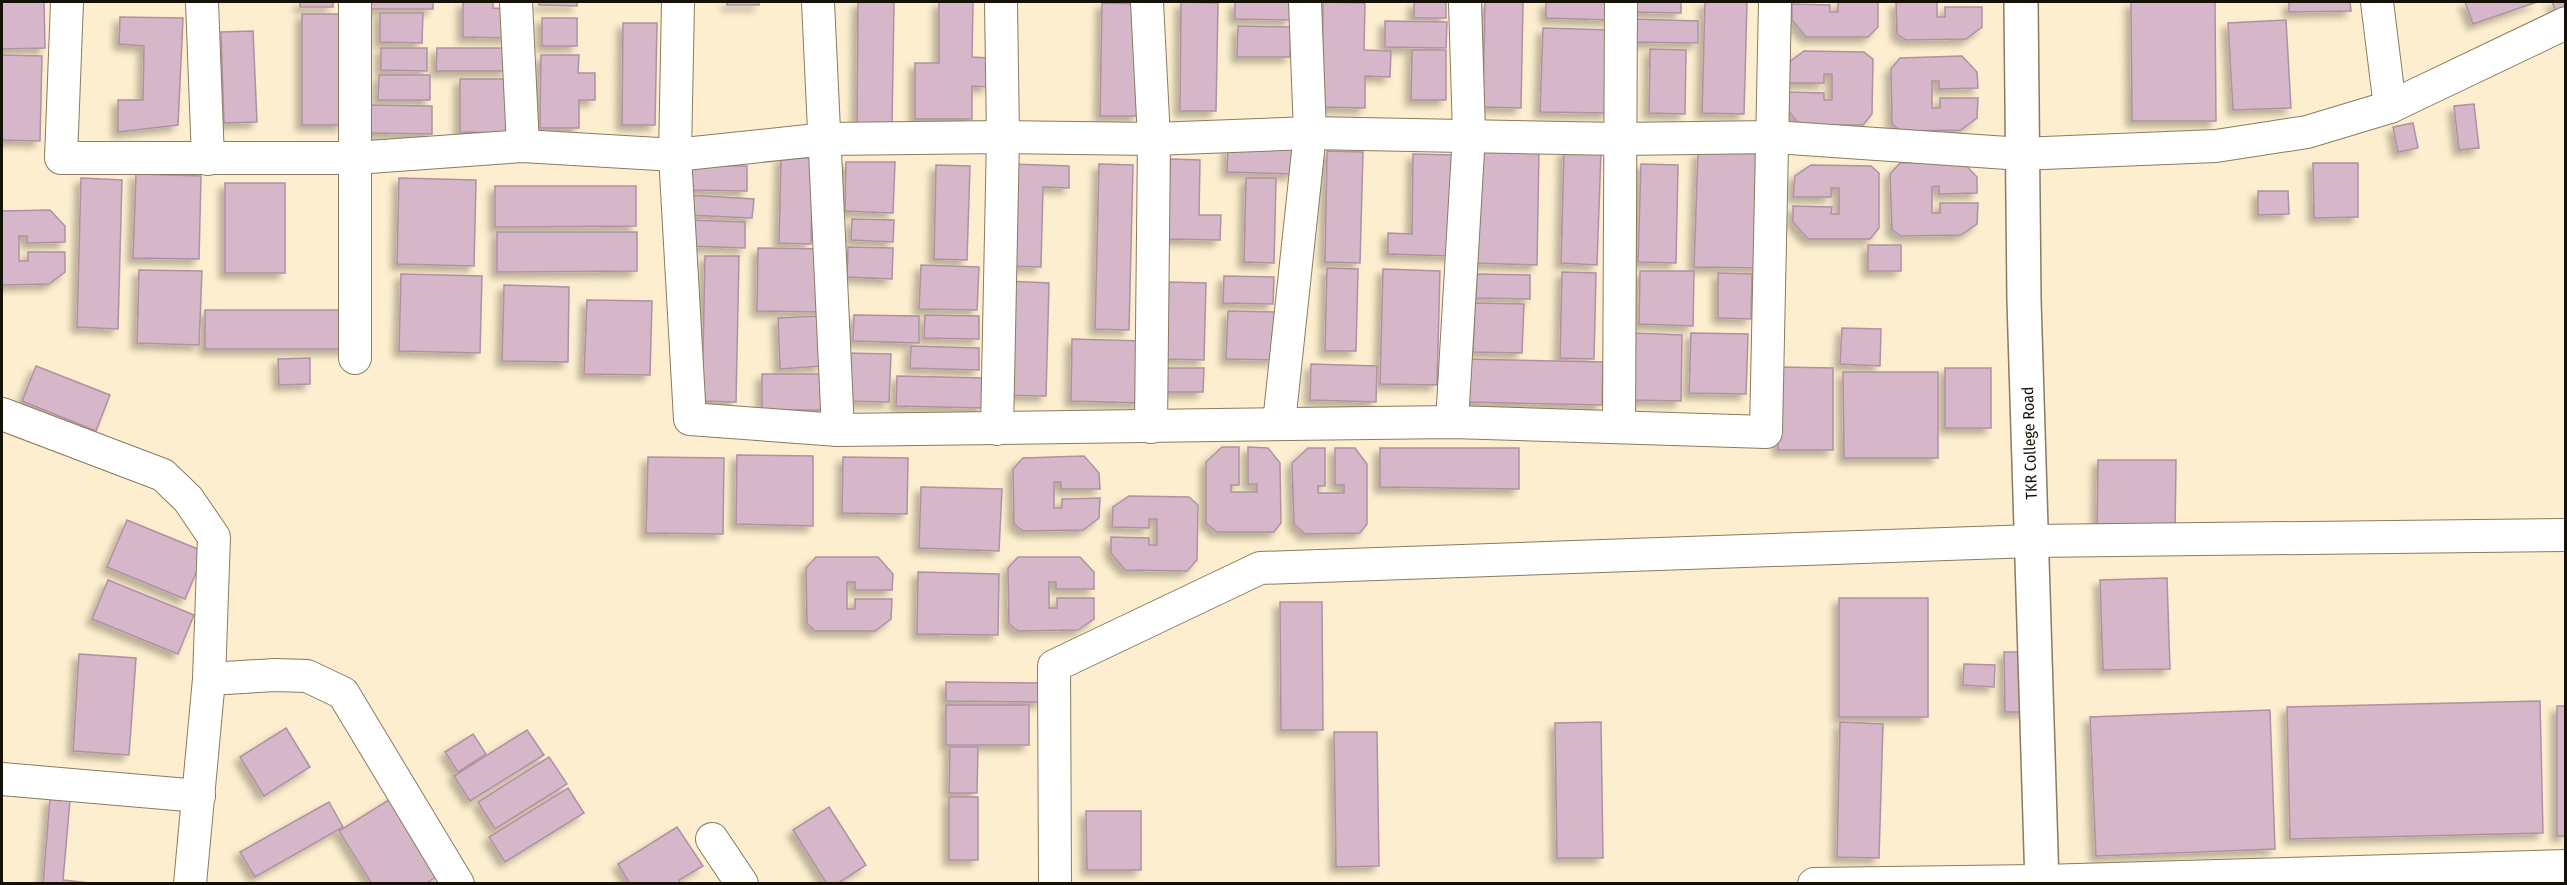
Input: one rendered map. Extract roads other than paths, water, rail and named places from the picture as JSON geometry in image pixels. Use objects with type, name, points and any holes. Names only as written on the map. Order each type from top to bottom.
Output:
[{"type":"street","points":[[67,2],[61,158],[355,158],[523,146],[675,155],[826,139],[1003,137],[1154,139],[1310,133],[1469,134],[1619,139],[1774,137],[2022,153],[2216,146],[2307,132],[2390,107],[2565,23]]},
{"type":"street","points":[[202,2],[208,159]]},
{"type":"street","points":[[355,2],[355,358]]},
{"type":"street","points":[[516,2],[523,146]]},
{"type":"street","points":[[678,2],[675,155],[690,419],[838,430],[1452,422],[1766,432],[1774,137],[1775,2]]},
{"type":"street","points":[[818,2],[838,430]]},
{"type":"street","points":[[997,429],[1003,137],[1001,2]]},
{"type":"street","points":[[1147,2],[1154,139],[1151,427]]},
{"type":"street","points":[[1279,423],[1310,133],[1305,2]]},
{"type":"street","points":[[1452,422],[1469,134],[1465,2]]},
{"type":"street","points":[[1619,428],[1621,2]]},
{"type":"street","name":"TKR College Road","points":[[2021,2],[2022,153],[2042,882]]},
{"type":"street","points":[[2377,2],[2390,107]]},
{"type":"street","points":[[2,414],[163,475],[188,500],[214,537],[209,679],[190,884]]},
{"type":"street","points":[[1055,884],[1054,666],[1260,568],[2032,541],[2565,535]]},
{"type":"street","points":[[209,679],[275,675],[307,676],[342,693],[455,882]]},
{"type":"street","points":[[2,779],[199,796]]},
{"type":"street","points":[[712,839],[742,884]]},
{"type":"street","points":[[1814,884],[2042,882],[2565,866]]}]
